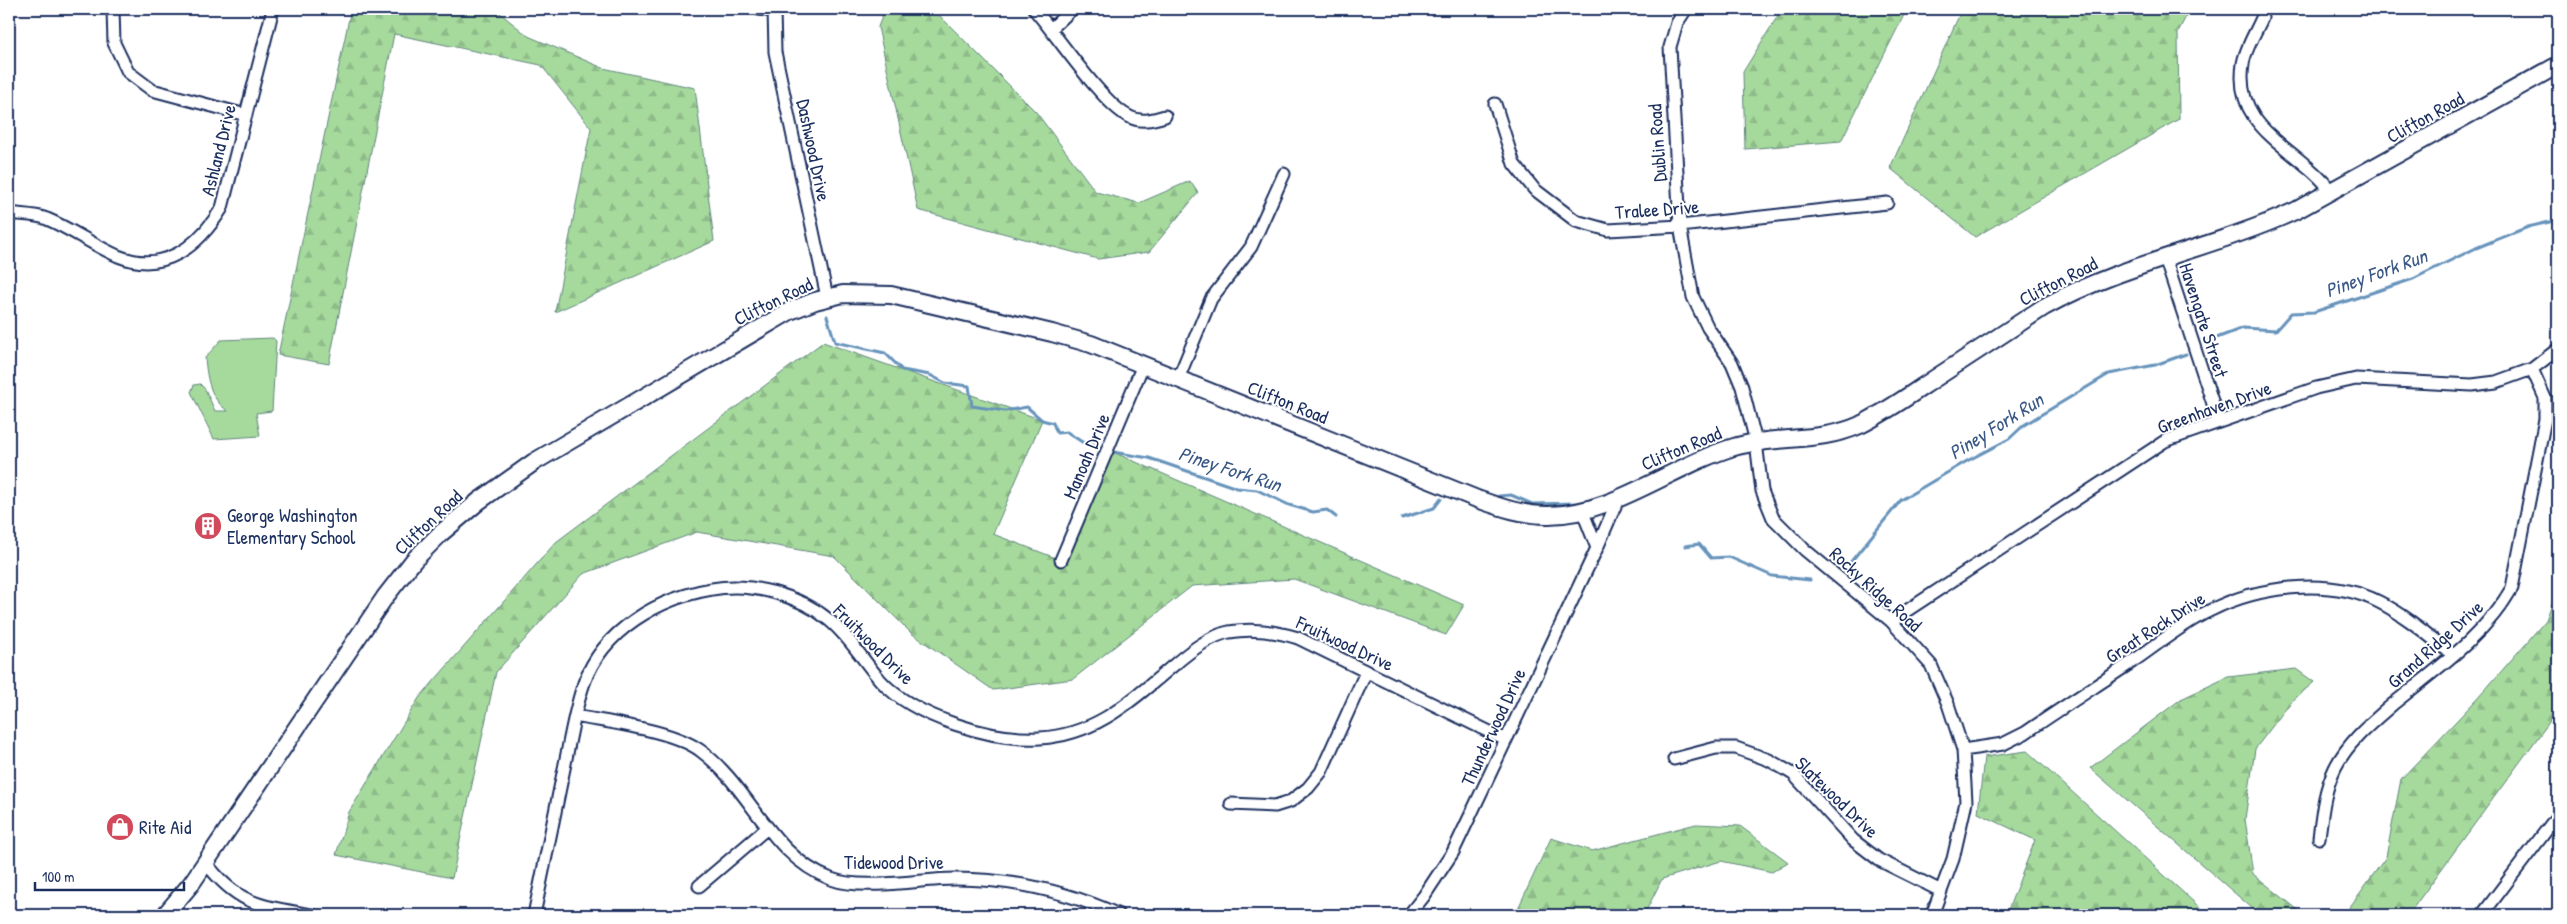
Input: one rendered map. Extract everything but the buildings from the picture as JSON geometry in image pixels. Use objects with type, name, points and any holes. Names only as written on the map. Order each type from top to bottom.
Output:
[{"type":"main road","name":"Clifton Road","points":[[165,915],[181,898],[206,863],[385,597],[414,560],[440,534],[515,474],[593,426],[768,323],[797,308],[827,297],[862,294],[891,295],[1073,338],[1501,508],[1547,515],[1582,510],[1619,497],[1700,460],[1735,447],[1756,442],[1823,436],[1860,424],[1888,409],[2057,300],[2090,284],[2273,221],[2332,192],[2558,65]]},
{"type":"street","points":[[114,9],[114,43],[128,72],[152,90],[246,115]]},
{"type":"street","name":"Ashland Drive","points":[[9,213],[45,218],[120,256],[146,262],[180,254],[206,232],[222,208],[273,9]]},
{"type":"street","points":[[758,9],[773,10]]},
{"type":"street","points":[[1034,9],[1109,101],[1128,116],[1148,122],[1165,116]]},
{"type":"street","points":[[1051,29],[1072,9]]},
{"type":"street","name":"Dublin Road","points":[[1686,9],[1677,22],[1670,47],[1680,226],[1693,297],[1708,328],[1732,363],[1742,387],[1756,442]]},
{"type":"street","name":"Dashwood Drive","points":[[773,10],[775,52],[827,297]]},
{"type":"street","points":[[2262,18],[2243,62],[2241,87],[2248,111],[2260,126],[2320,177],[2332,192]]},
{"type":"street","name":"Tralee Drive","points":[[1495,104],[1514,164],[1534,189],[1576,221],[1608,230],[1680,226],[1887,203]]},
{"type":"street","points":[[1178,379],[1211,300],[1251,247],[1284,174]]},
{"type":"street","name":"Havengate Street","points":[[2165,258],[2218,422]]},
{"type":"street","name":"Greenhaven Drive","points":[[1891,621],[2165,441],[2316,388],[2356,379],[2472,385],[2496,382],[2532,369],[2558,349]]},
{"type":"street","name":"Manoah Drive","points":[[1061,560],[1143,365]]},
{"type":"street","name":"Grand Ridge Drive","points":[[2319,838],[2324,799],[2335,768],[2351,742],[2485,627],[2499,610],[2512,588],[2545,418],[2545,398],[2532,369]]},
{"type":"street","name":"Rocky Ridge Road","points":[[1756,442],[1762,491],[1773,518],[1806,550],[1891,621],[1931,665],[1948,704],[1964,750],[1966,802],[1953,859],[1932,915]]},
{"type":"street","name":"Thunderwood Drive","points":[[1409,915],[1453,852],[1597,548],[1619,497]]},
{"type":"street","points":[[1582,510],[1597,548]]},
{"type":"street","name":"Great Rock Drive","points":[[1964,750],[2003,744],[2025,733],[2210,610],[2246,596],[2279,589],[2313,587],[2348,592],[2378,601],[2412,621],[2453,655]]},
{"type":"street","name":"Fruitwood Drive","points":[[534,915],[575,716],[584,682],[598,657],[616,635],[640,615],[664,602],[691,593],[719,588],[747,588],[780,595],[808,605],[830,620],[850,641],[882,683],[903,699],[926,712],[986,733],[1012,738],[1062,735],[1114,714],[1185,656],[1205,643],[1226,633],[1252,630],[1276,632],[1298,638],[1506,740]]},
{"type":"street","points":[[1231,804],[1275,806],[1291,800],[1308,788],[1321,772],[1366,672]]},
{"type":"street","name":"Tidewood Drive","points":[[575,716],[674,737],[700,750],[720,766],[766,829],[810,869],[833,880],[856,884],[955,879],[1029,884],[1060,892],[1119,915]]},
{"type":"street","name":"Slatewood Drive","points":[[1674,759],[1716,748],[1736,748],[1769,760],[1793,774],[1853,840],[1879,860],[1941,891]]},
{"type":"street","points":[[2482,915],[2558,815]]},
{"type":"street","points":[[699,886],[766,829]]},
{"type":"street","points":[[206,863],[221,884],[258,906],[312,915]]},
{"type":"green space","points":[[351,9],[495,9],[528,36],[603,68],[695,88],[714,241],[555,312],[591,128],[541,65],[394,34],[329,364],[278,355]]},
{"type":"green space","points":[[885,9],[933,9],[1036,112],[1096,192],[1139,203],[1190,181],[1198,193],[1149,252],[1098,259],[918,210],[878,27]]},
{"type":"green space","points":[[1782,9],[1907,9],[1841,141],[1745,149],[1743,72]]},
{"type":"green space","points":[[1962,9],[2190,9],[2178,32],[2179,119],[1975,237],[1890,168]]},
{"type":"green space","points":[[273,338],[276,341],[272,411],[256,413],[260,436],[214,439],[191,392],[194,385],[200,384],[205,389],[215,411],[228,411],[217,401],[210,388],[205,358],[221,340]]},
{"type":"green space","points":[[823,342],[1042,420],[993,534],[1061,560],[1113,452],[1464,605],[1446,635],[1294,579],[1192,586],[1073,679],[993,690],[911,633],[834,556],[697,532],[583,574],[496,672],[452,878],[336,855],[349,812],[419,698],[556,542]]},
{"type":"green space","points":[[2558,587],[2558,710],[2408,915],[2344,915],[2386,857],[2401,779],[2478,698],[2546,620]]},
{"type":"green space","points":[[2296,669],[2314,682],[2291,702],[2255,749],[2245,819],[2253,874],[2302,913],[2319,915],[2260,915],[2090,768],[2181,699],[2228,677]]},
{"type":"green space","points":[[2027,751],[2208,915],[2006,915],[2035,840],[1978,813],[1984,757]]},
{"type":"green space","points":[[1696,824],[1740,826],[1788,862],[1772,872],[1721,861],[1662,879],[1644,915],[1515,915],[1551,838],[1592,851]]},
{"type":"waterway","name":"Piney Fork Run","points":[[2206,342],[2243,328],[2276,330],[2291,313],[2314,312],[2413,279],[2476,248],[2528,227],[2558,220]]},
{"type":"waterway","points":[[827,316],[835,342],[885,353],[902,370],[930,375],[945,383],[969,386],[972,406],[1005,411],[1027,407],[1042,420],[1053,423],[1057,433],[1067,432],[1082,442],[1098,445]]},
{"type":"waterway","name":"Piney Fork Run","points":[[1849,564],[1901,500],[2009,439],[2024,425],[2109,374],[2155,365],[2186,354]]},
{"type":"waterway","name":"Piney Fork Run","points":[[1113,452],[1149,458],[1237,488],[1257,490],[1289,505],[1313,512],[1327,510],[1336,517]]},
{"type":"waterway","name":"Piney Fork Run","points":[[1499,496],[1511,495],[1532,504],[1578,503]]},
{"type":"waterway","name":"Piney Fork Run","points":[[1402,518],[1434,508],[1441,499]]},
{"type":"waterway","name":"Piney Fork Run","points":[[1685,546],[1699,544],[1711,558],[1729,557],[1772,576],[1810,580]]},
{"type":"place","name":"George Washington Elementary School","points":[[208,526]]},
{"type":"place","name":"Rite Aid","points":[[120,827]]}]
